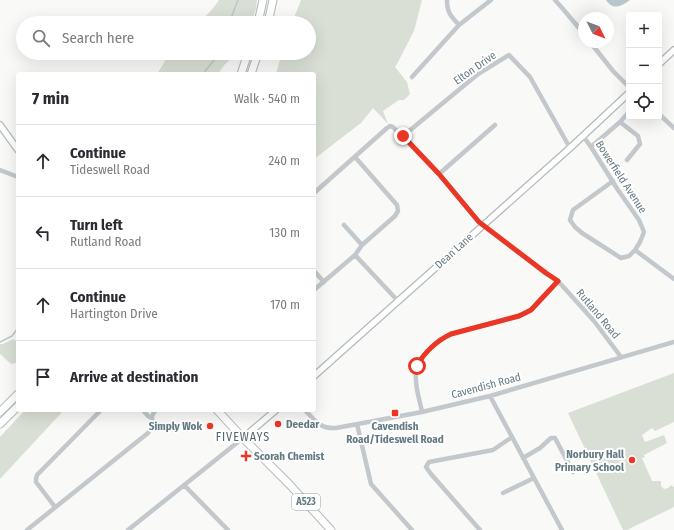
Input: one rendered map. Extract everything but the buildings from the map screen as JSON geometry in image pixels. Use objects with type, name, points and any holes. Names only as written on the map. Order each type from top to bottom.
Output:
[{"type":"highway","points":[[260,16],[263,0]]},
{"type":"highway","points":[[270,16],[274,0]]},
{"type":"highway","points":[[242,72],[246,60]]},
{"type":"highway","points":[[252,72],[256,60]]},
{"type":"highway","points":[[0,412],[16,396]]},
{"type":"highway","points":[[0,424],[16,408]]},
{"type":"highway","name":"A523","points":[[219,412],[289,484],[331,530]]},
{"type":"main road","points":[[662,61],[674,50]]},
{"type":"main road","name":"Dean Lane","points":[[316,374],[570,148],[626,96]]},
{"type":"main road","points":[[0,125],[16,147]]},
{"type":"main road","points":[[243,438],[274,412]]},
{"type":"street","points":[[447,0],[448,12],[459,25]]},
{"type":"street","points":[[412,77],[459,25],[491,0]]},
{"type":"street","points":[[555,0],[578,27]]},
{"type":"street","points":[[595,48],[613,71],[627,84]]},
{"type":"street","name":"Elton Drive","points":[[403,136],[478,74],[509,55],[530,77],[570,148]]},
{"type":"street","points":[[591,147],[626,115]]},
{"type":"street","points":[[662,117],[674,128]]},
{"type":"street","points":[[620,122],[638,136],[640,144],[627,160]]},
{"type":"street","points":[[439,174],[495,125]]},
{"type":"street","name":"Rutland Road","points":[[355,157],[387,128],[390,126],[393,127],[439,174],[483,226],[558,281],[594,321],[621,357]]},
{"type":"street","name":"Bowerfield Avenue","points":[[583,136],[639,220],[644,232],[635,250]]},
{"type":"street","points":[[316,191],[355,157],[396,205],[398,211],[395,216],[362,245],[355,255],[316,288]]},
{"type":"street","points":[[0,170],[16,176]]},
{"type":"street","points":[[613,181],[573,210],[570,220],[582,233],[621,258],[629,256],[635,250],[674,279]]},
{"type":"street","points":[[344,226],[362,245]]},
{"type":"street","points":[[355,255],[398,301]]},
{"type":"street","points":[[316,273],[324,282]]},
{"type":"street","points":[[422,412],[416,384],[416,374],[419,362],[430,348],[451,334],[519,316],[531,310],[558,281]]},
{"type":"street","name":"Cavendish Road","points":[[307,412],[323,427],[336,428],[422,412],[490,396],[674,342]]},
{"type":"street","points":[[490,396],[562,530]]},
{"type":"street","points":[[55,507],[36,482],[37,475],[99,412]]},
{"type":"street","points":[[145,412],[152,418]]},
{"type":"street","points":[[27,530],[148,433],[152,428],[153,412]]},
{"type":"street","points":[[357,424],[371,484],[412,530]]},
{"type":"street","points":[[128,530],[243,438]]},
{"type":"street","points":[[480,530],[430,474],[426,467],[429,462],[493,450],[512,438]]},
{"type":"street","points":[[523,458],[540,448],[551,438],[555,438],[573,472]]},
{"type":"street","points":[[503,493],[534,478]]},
{"type":"street","points":[[184,485],[228,530]]},
{"type":"street","points":[[34,524],[38,530]]},
{"type":"shaded area","points":[[219,0],[257,0],[254,16],[205,16]]},
{"type":"shaded area","points":[[301,0],[422,0],[414,31],[395,67],[407,82],[410,94],[404,100],[399,100],[383,111],[388,124],[373,108],[361,123],[316,157],[316,72],[277,72],[280,60],[316,60],[316,16],[295,16]]},
{"type":"shaded area","points":[[606,0],[630,0],[621,6],[615,6]]},
{"type":"shaded area","points":[[166,60],[230,60],[219,72],[158,72]]},
{"type":"shaded area","points":[[13,339],[16,341],[16,363],[11,364],[0,354],[0,344]]},
{"type":"shaded area","name":"Norbury Hall Primary School","points":[[674,373],[674,422],[655,431],[652,428],[642,435],[645,442],[664,435],[667,443],[644,455],[645,457],[642,458],[652,481],[661,481],[661,486],[664,489],[671,485],[674,487],[674,507],[627,530],[623,530],[568,413]]},
{"type":"shaded area","points":[[23,412],[62,412],[0,479],[0,437]]},
{"type":"waterway","points":[[232,16],[238,0]]},
{"type":"waterway","points":[[205,72],[214,60]]},
{"type":"waterway","points":[[0,342],[12,336],[16,331]]},
{"type":"place","name":"Cavendish Road/Tideswell Road","points":[[395,413]]},
{"type":"place","name":"Deedar","points":[[278,424]]},
{"type":"place","name":"Simply Wok","points":[[210,426]]},
{"type":"place","name":"Scorah Chemist","points":[[246,456]]},
{"type":"place","name":"Norbury Hall Primary School","points":[[632,460]]},
{"type":"district","name":"FIVEWAYS","points":[[243,437]]},
{"type":"route","points":[[403,136],[439,174],[483,226],[558,281],[531,310],[519,316],[451,334],[437,342],[425,354],[417,366]]}]
